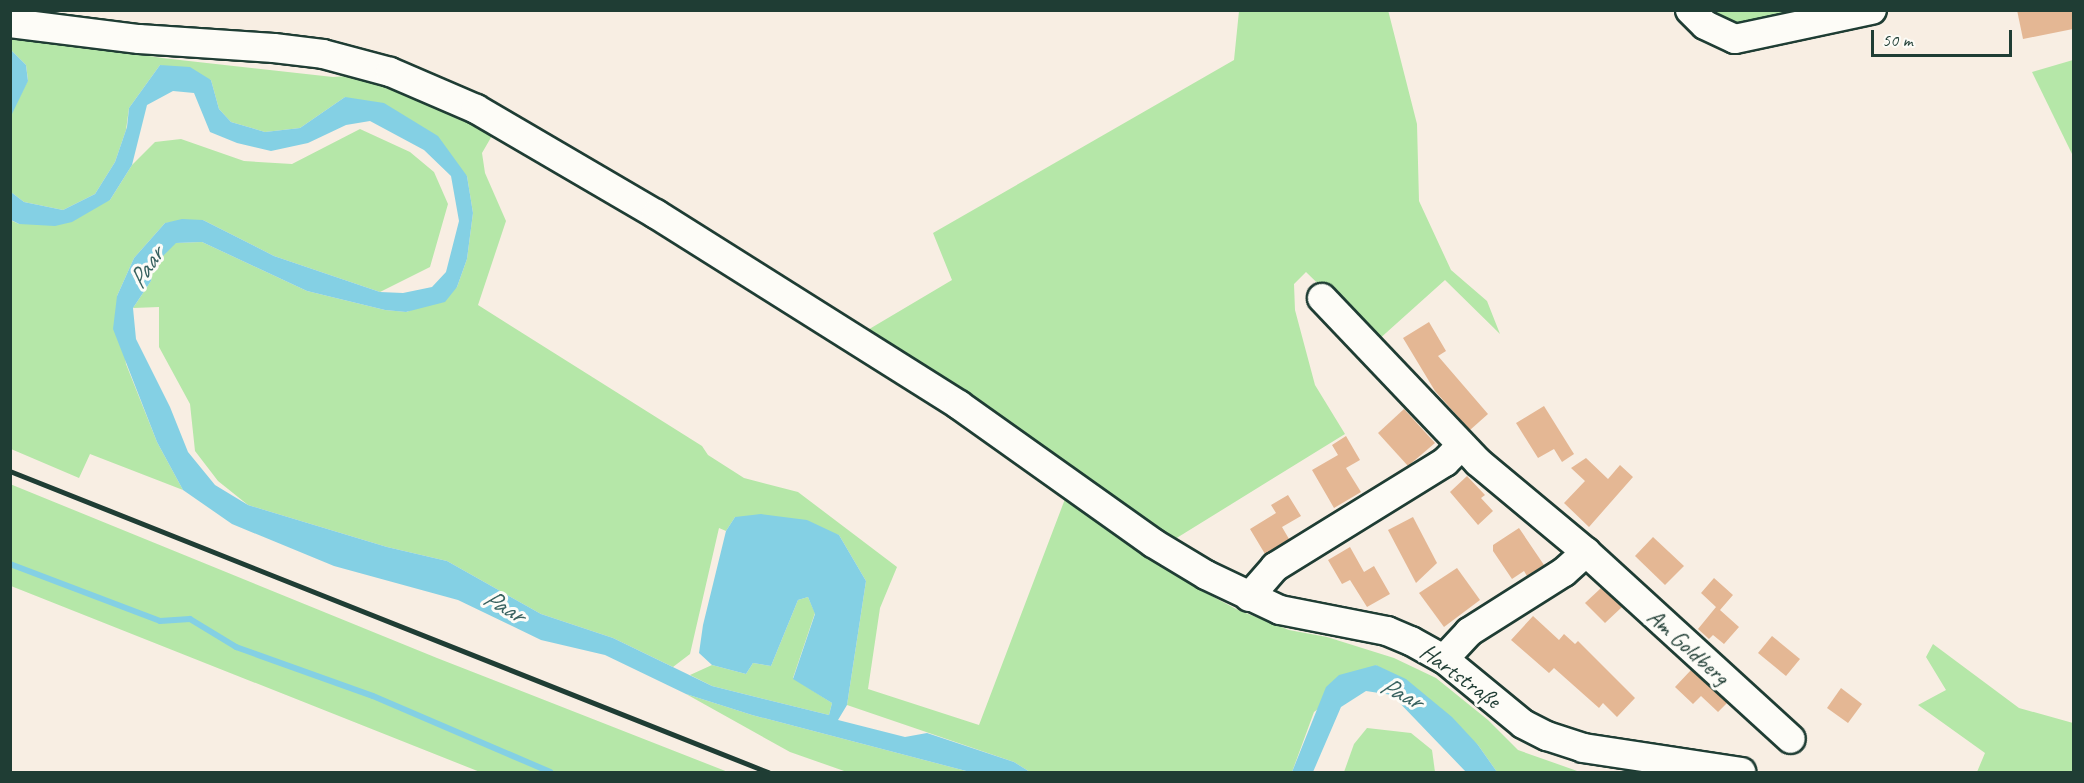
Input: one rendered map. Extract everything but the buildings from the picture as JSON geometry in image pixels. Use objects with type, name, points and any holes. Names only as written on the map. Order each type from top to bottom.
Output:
[{"type":"street","points":[[1690,10],[1705,25],[1735,39],[1872,10]]},
{"type":"street","name":"Hartstraße","points":[[10,23],[139,39],[274,48],[323,54],[390,72],[476,109],[656,214],[959,405],[1153,543],[1206,575],[1280,610],[1387,631],[1444,659],[1523,724],[1547,736],[1583,748],[1741,772]]},
{"type":"street","name":"Am Goldberg","points":[[1322,298],[1461,446],[1586,552],[1791,739]]},
{"type":"street","points":[[1249,597],[1275,567],[1445,462],[1461,446]]},
{"type":"street","points":[[1444,659],[1469,632],[1564,572],[1586,552]]},
{"type":"green space","points":[[1388,10],[1417,124],[1419,201],[1451,270],[1487,301],[1500,334],[1445,280],[1377,341],[1306,272],[1294,284],[1295,310],[1315,385],[1345,434],[1175,539],[1133,515],[866,331],[952,280],[933,233],[1234,60],[1239,11]]},
{"type":"green space","points":[[1700,11],[1832,11],[1740,28]]},
{"type":"green space","points":[[10,34],[162,58],[333,77],[349,76],[429,100],[493,134],[482,153],[485,173],[506,221],[478,305],[702,446],[708,455],[744,478],[798,492],[897,567],[880,608],[868,689],[979,725],[1065,499],[1193,586],[1238,610],[1289,630],[1327,637],[1394,658],[1436,678],[1488,720],[1518,750],[1580,772],[1497,772],[1478,745],[1376,665],[1314,712],[1292,772],[1030,772],[1014,762],[847,705],[866,581],[839,535],[735,517],[726,531],[719,528],[690,654],[673,667],[613,638],[541,614],[447,561],[387,547],[248,505],[218,481],[195,451],[190,404],[159,347],[159,307],[133,308],[151,281],[153,266],[175,243],[202,242],[307,291],[385,310],[407,312],[457,287],[467,259],[473,213],[467,176],[345,97],[300,128],[265,132],[231,122],[219,109],[211,80],[160,65],[129,108],[126,130],[115,162],[95,194],[63,210],[24,202],[11,192],[10,116],[28,80],[26,65],[11,50]]},
{"type":"green space","points":[[2074,60],[2073,156],[2032,72]]},
{"type":"green space","points":[[360,129],[410,152],[434,172],[448,204],[430,267],[380,292],[274,256],[203,220],[165,223],[134,258],[117,296],[126,364],[157,442],[183,490],[90,454],[79,478],[11,449],[10,220],[19,224],[110,200],[132,165],[155,142],[181,139],[244,161],[292,164]]},
{"type":"green space","points":[[10,484],[437,658],[728,772],[480,772],[11,586]]},
{"type":"green space","points":[[808,597],[815,613],[793,678],[832,703],[829,715],[712,686],[690,675],[712,665],[746,674],[753,663],[771,666],[798,600]]},
{"type":"green space","points":[[1933,644],[2019,708],[2073,723],[2073,772],[1977,772],[1985,753],[1918,705],[1946,690],[1926,657]]},
{"type":"green space","points":[[686,694],[752,715],[970,772],[847,772],[790,752]]},
{"type":"green space","points":[[1367,728],[1411,733],[1432,750],[1435,772],[1344,772],[1354,744]]},
{"type":"water","points":[[11,50],[26,65],[28,81],[11,116]]},
{"type":"water","name":"Paar","points":[[160,65],[190,67],[211,80],[219,109],[231,122],[265,132],[300,128],[345,97],[384,103],[438,136],[467,176],[473,213],[467,259],[457,287],[445,302],[406,312],[385,310],[307,291],[202,242],[176,243],[153,266],[151,281],[133,308],[136,339],[170,407],[188,452],[215,485],[248,505],[387,547],[447,561],[541,614],[613,638],[712,686],[829,715],[832,703],[793,679],[815,614],[808,597],[798,600],[771,666],[753,663],[746,674],[712,665],[699,653],[703,625],[726,531],[735,517],[761,514],[807,520],[839,535],[866,581],[847,705],[838,720],[905,737],[927,733],[1014,762],[1030,772],[970,772],[752,715],[686,694],[605,655],[541,640],[458,600],[334,566],[232,524],[183,490],[157,442],[113,329],[117,296],[134,258],[165,223],[182,219],[203,220],[274,256],[380,292],[403,293],[432,287],[446,272],[459,221],[451,176],[424,150],[370,121],[346,125],[308,143],[271,151],[237,143],[210,132],[194,93],[173,91],[147,105],[132,165],[110,200],[72,222],[55,226],[19,224],[11,220],[11,192],[24,202],[63,210],[95,194],[115,162],[127,127],[129,108]]},
{"type":"water","name":"Paar","points":[[1376,665],[1406,679],[1452,717],[1478,745],[1497,772],[1466,772],[1392,695],[1366,691],[1341,707],[1313,772],[1292,772],[1326,687],[1339,675]]},
{"type":"waterway","points":[[10,564],[160,621],[190,619],[236,647],[373,696],[550,772]]},
{"type":"railway","points":[[10,471],[768,772]]}]
